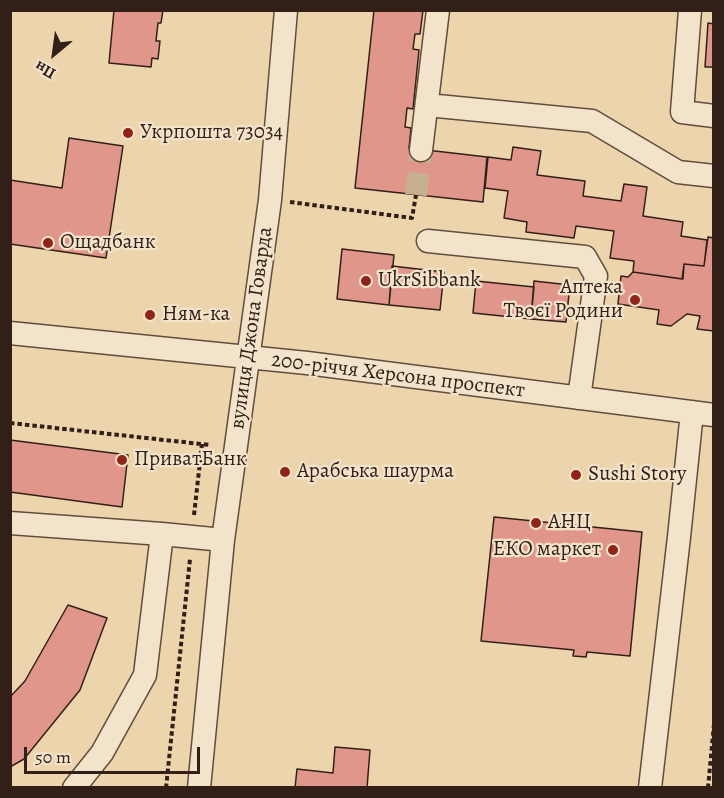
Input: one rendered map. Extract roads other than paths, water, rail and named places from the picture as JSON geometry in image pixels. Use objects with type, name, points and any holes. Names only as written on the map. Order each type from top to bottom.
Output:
[{"type":"street","name":"вулиця Джона Говарда","points":[[199,788],[223,540],[270,200],[286,10]]},
{"type":"street","points":[[421,150],[438,10]]},
{"type":"street","points":[[690,10],[682,112],[714,116]]},
{"type":"street","points":[[427,105],[592,121],[678,172],[714,176]]},
{"type":"street","points":[[428,241],[585,257],[596,276],[579,398]]},
{"type":"street","name":"200-річчя Херсона проспект","points":[[10,333],[307,363],[703,414]]},
{"type":"street","points":[[650,788],[679,537],[703,414]]},
{"type":"street","points":[[10,523],[223,540]]},
{"type":"street","points":[[74,788],[102,753],[145,675],[162,534]]},
{"type":"tunnel","points":[[416,195],[421,150]]},
{"type":"place","name":"Укрпошта 73034","points":[[128,133]]},
{"type":"place","name":"Ощадбанк","points":[[48,243]]},
{"type":"place","name":"UkrSibbank","points":[[366,281]]},
{"type":"place","name":"Аптека Твоєї Родини","points":[[635,300]]},
{"type":"place","name":"Ням-ка","points":[[150,315]]},
{"type":"place","name":"ПриватБанк","points":[[122,460]]},
{"type":"place","name":"Арабська шаурма","points":[[285,472]]},
{"type":"place","name":"Sushi Story","points":[[576,475]]},
{"type":"place","name":"АНЦ","points":[[536,523]]},
{"type":"place","name":"ЕКО маркет","points":[[613,550]]}]
